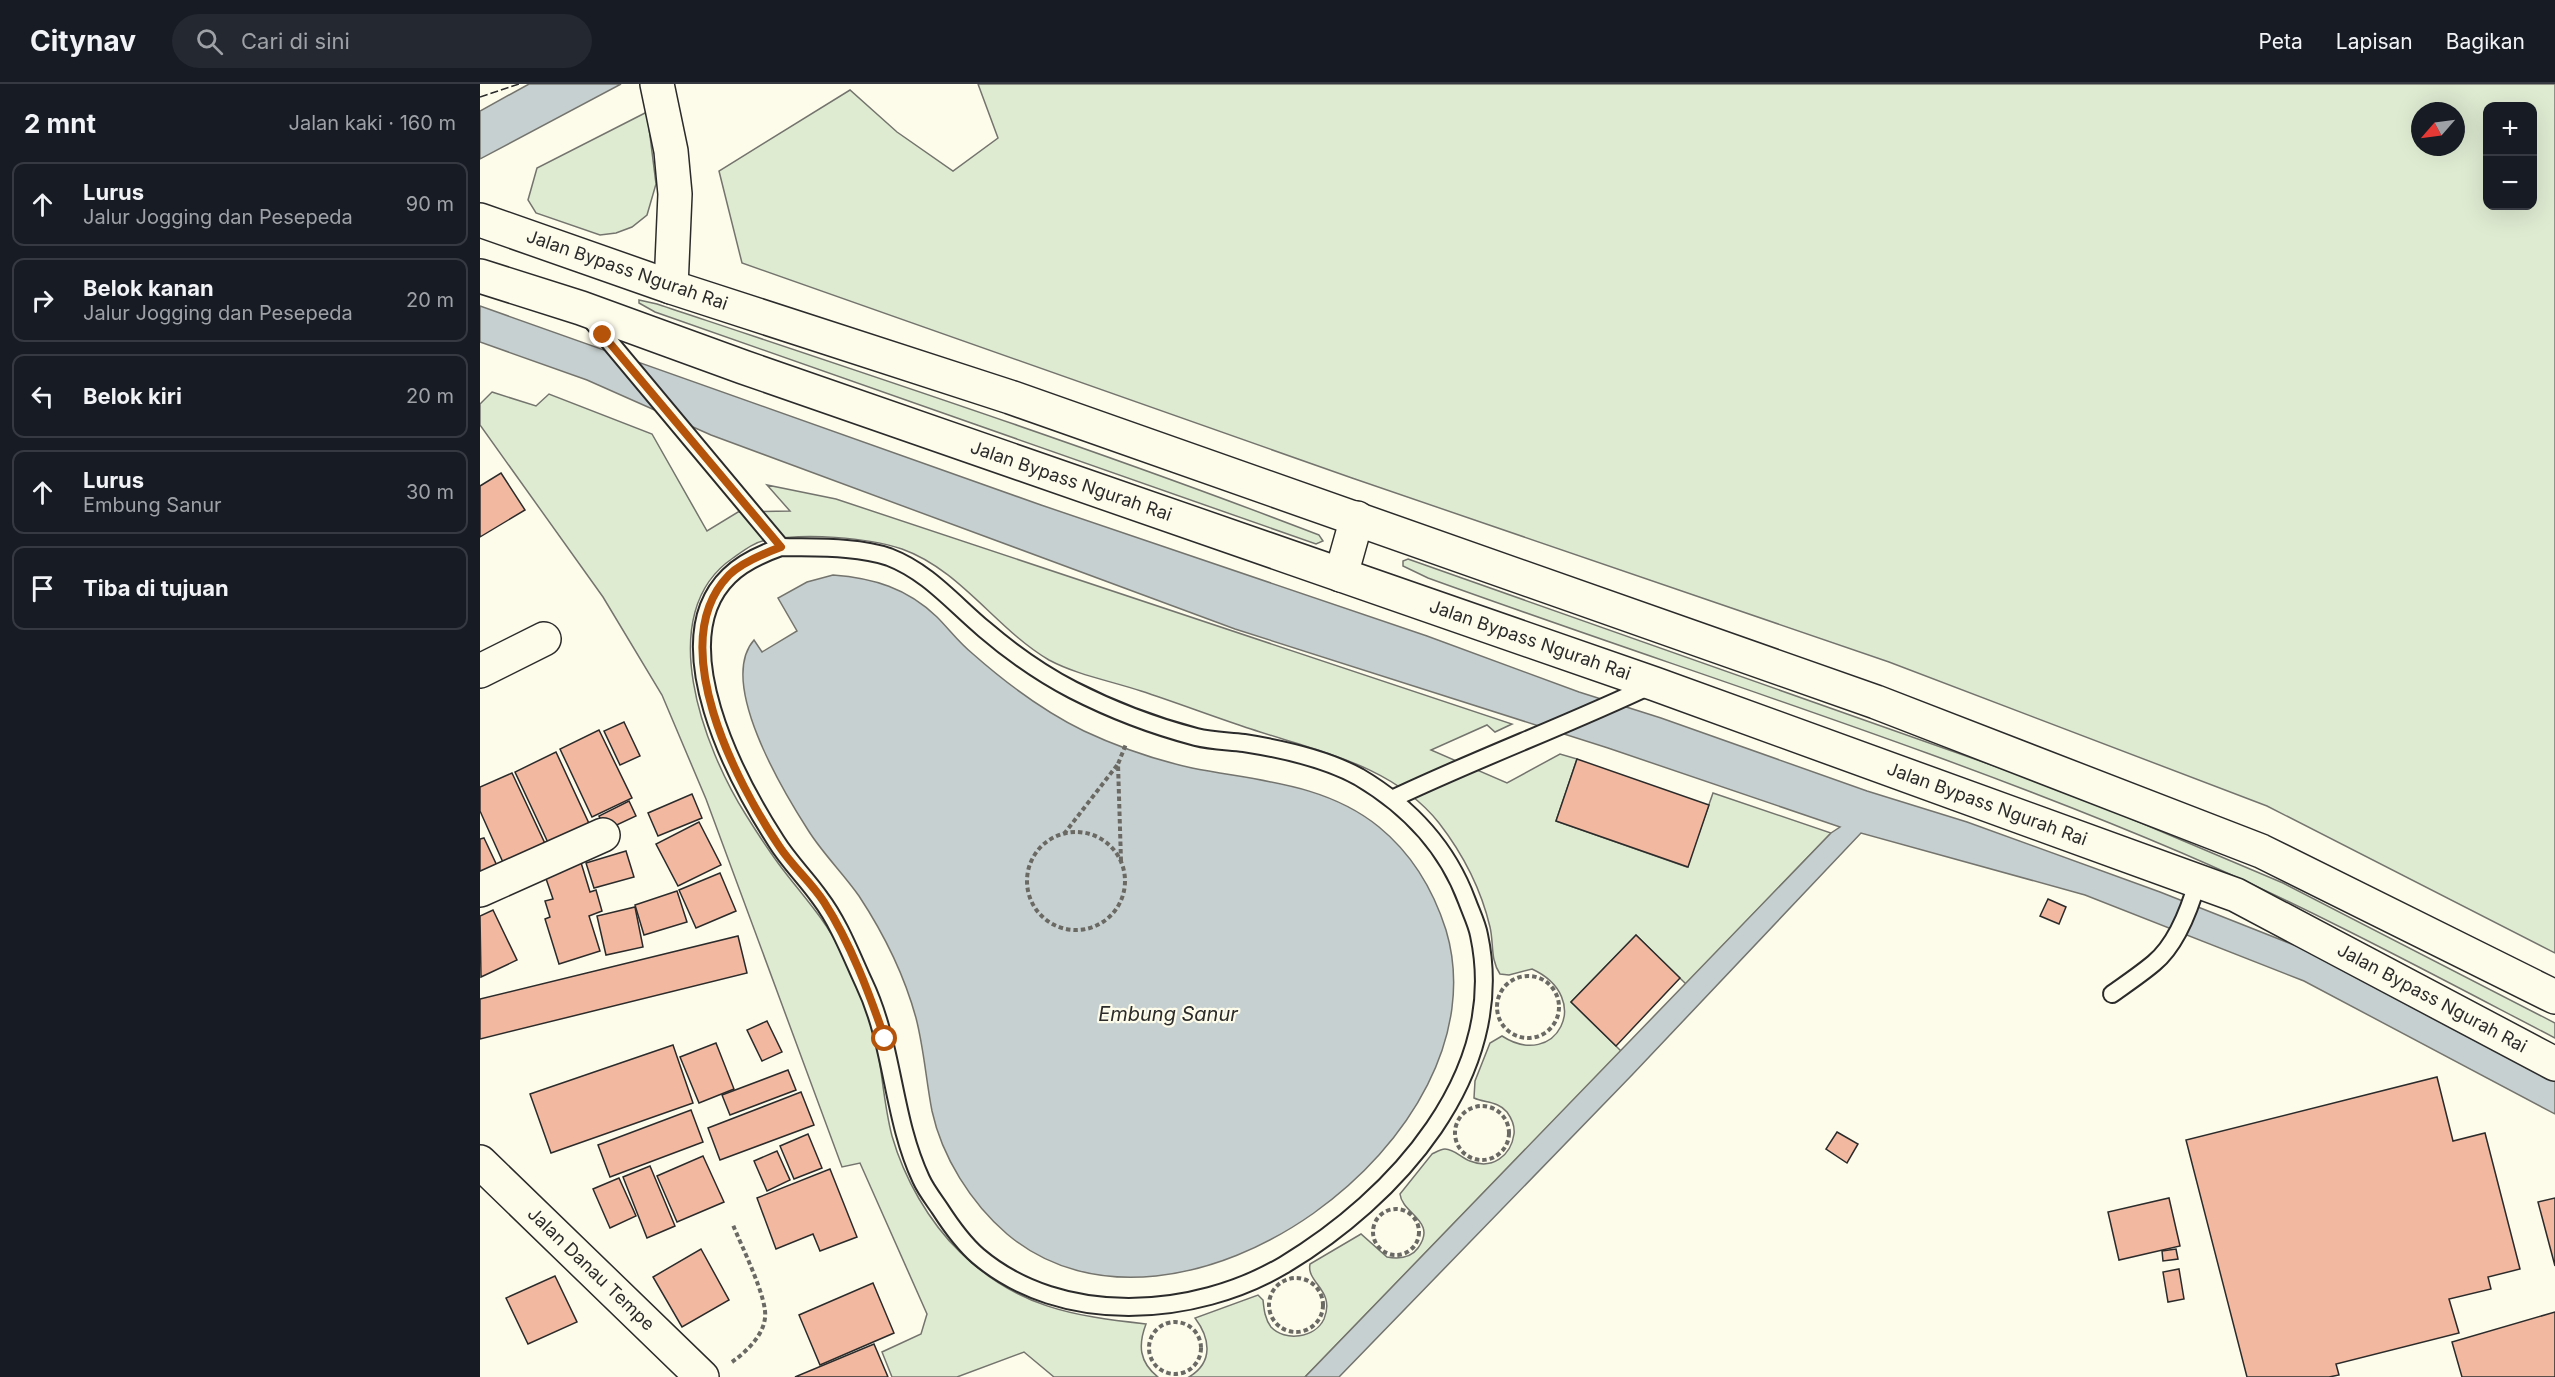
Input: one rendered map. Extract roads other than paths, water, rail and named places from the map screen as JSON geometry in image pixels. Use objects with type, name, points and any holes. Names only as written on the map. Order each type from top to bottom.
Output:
[{"type":"main road","points":[[659,93],[671,151],[675,194],[671,287]]},
{"type":"main road","name":"Jalan Bypass Ngurah Rai","points":[[480,220],[671,287],[1010,397],[1876,702],[2261,851],[2555,997]]},
{"type":"main road","name":"Jalan Bypass Ngurah Rai","points":[[480,276],[581,308],[743,367],[1655,684],[2195,890],[2236,895],[2555,1064]]},
{"type":"main road","points":[[1341,575],[1357,518]]},
{"type":"main road","points":[[480,671],[543,639]]},
{"type":"main road","points":[[480,890],[603,835]]},
{"type":"main road","name":"Jalan Danau Tempe","points":[[480,1162],[714,1372]]},
{"type":"lane","points":[[581,308],[781,547]]},
{"type":"lane","points":[[781,547],[852,551],[888,557],[935,583],[978,625],[1021,660],[1072,689],[1138,719],[1202,738],[1306,756],[1353,774],[1392,799],[1420,823],[1458,877],[1479,934],[1483,978],[1481,1012],[1462,1077],[1426,1140],[1405,1167],[1373,1201],[1342,1227],[1273,1271],[1230,1291],[1198,1300],[1166,1305],[1115,1306],[1071,1300],[1013,1280],[970,1247],[954,1230],[921,1182],[898,1114],[885,1039],[870,994],[824,902],[779,847],[748,794],[717,729],[704,669],[703,624],[712,598],[730,574],[767,552],[781,547]]},
{"type":"lane","points":[[1392,799],[1655,684]]},
{"type":"lane","points":[[2112,994],[2156,962],[2175,936],[2195,890]]},
{"type":"water","points":[[529,84],[621,84],[480,159],[480,111]]},
{"type":"water","points":[[480,306],[1041,505],[1427,636],[1579,692],[1661,718],[1867,791],[1967,822],[2160,892],[2299,947],[2555,1078],[2555,1114],[2304,981],[2085,895],[1861,833],[1632,1075],[1339,1377],[1305,1377],[1831,833],[1840,827],[1608,748],[1235,629],[711,435],[587,380],[480,342]]},
{"type":"water","name":"Embung Sanur","points":[[833,575],[876,582],[914,599],[926,607],[968,650],[999,676],[1040,706],[1084,731],[1124,748],[1165,761],[1313,792],[1358,812],[1391,837],[1402,849],[1428,887],[1446,930],[1452,1008],[1427,1085],[1379,1155],[1314,1213],[1237,1255],[1156,1276],[1077,1270],[1007,1234],[970,1194],[951,1162],[937,1128],[916,1018],[906,986],[892,955],[859,896],[820,847],[784,790],[770,764],[748,708],[743,682],[745,659],[754,640],[762,652],[797,631],[778,598],[807,582]]}]
